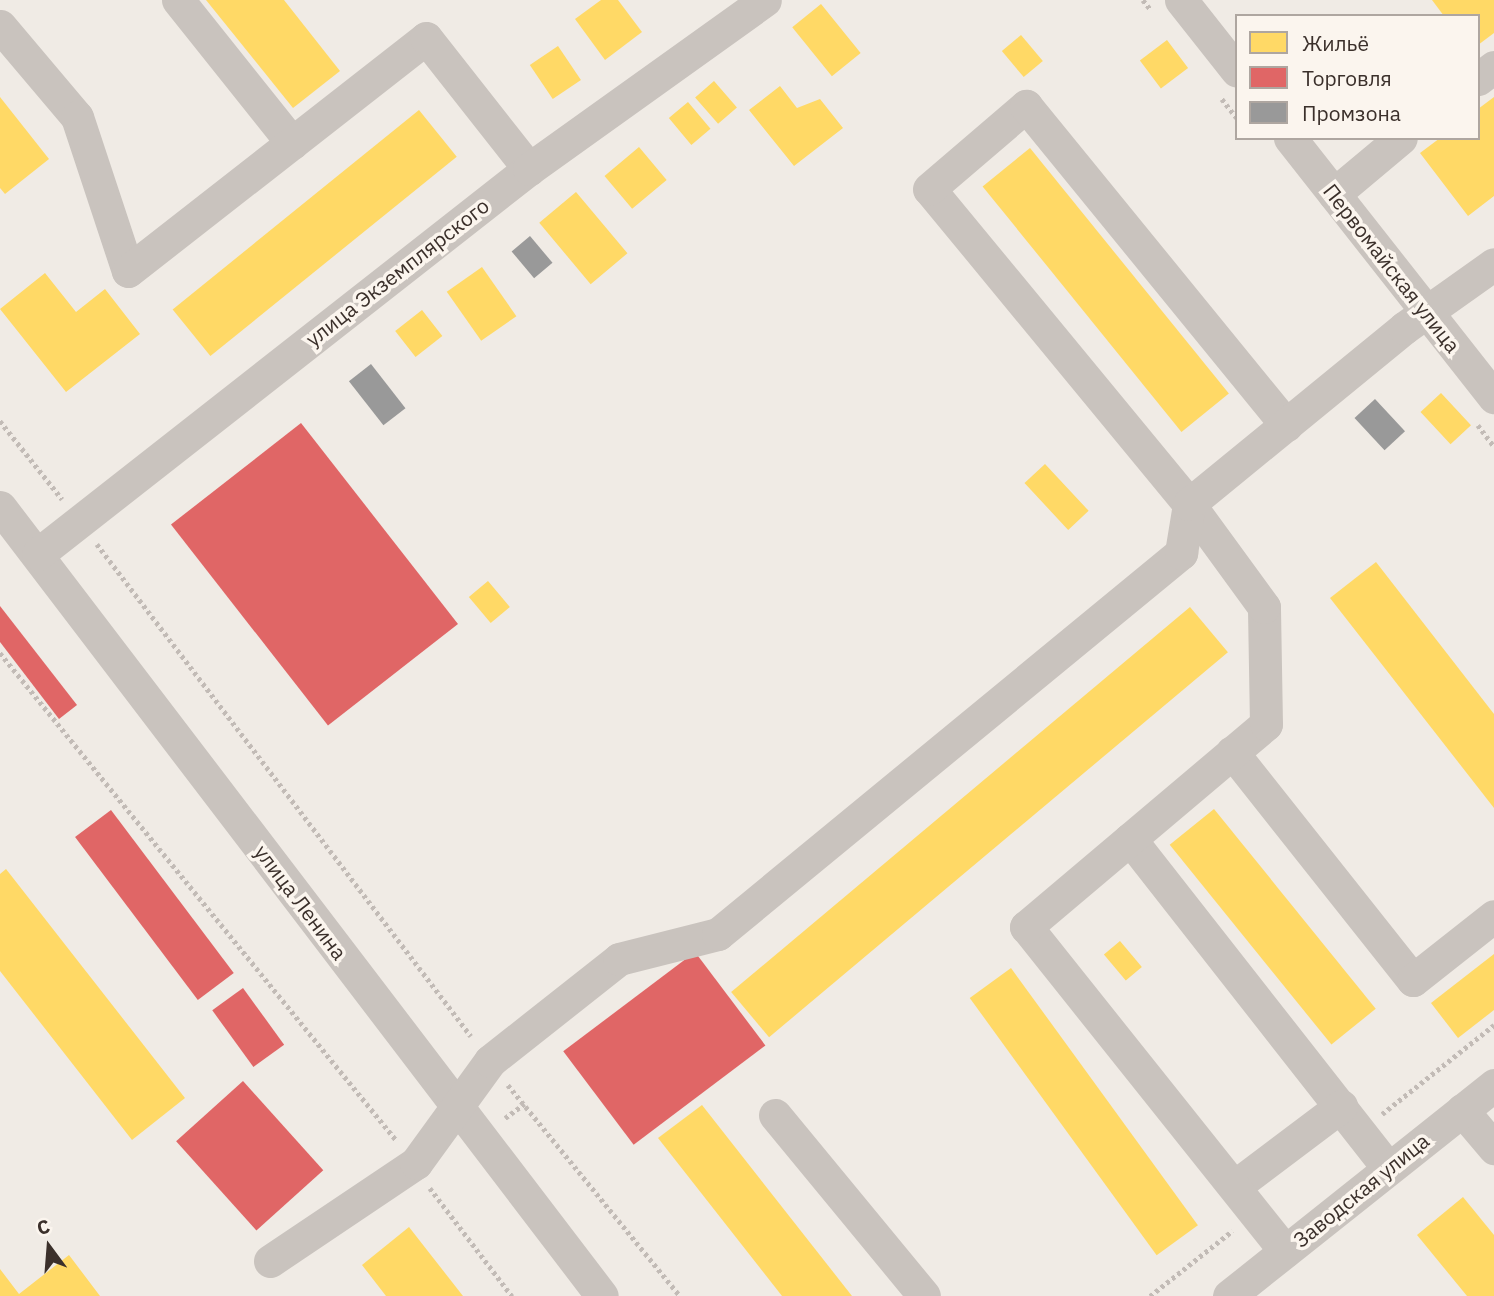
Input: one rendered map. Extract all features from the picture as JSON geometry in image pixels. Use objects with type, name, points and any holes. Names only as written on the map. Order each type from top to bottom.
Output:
[{"type":"street","points":[[178,0],[292,143]]},
{"type":"street","name":"улица Экземплярского","points":[[38,554],[529,169],[765,0]]},
{"type":"street","points":[[1181,0],[1235,68]]},
{"type":"street","points":[[0,26],[77,117],[128,271],[426,38],[529,169]]},
{"type":"street","points":[[1285,1251],[1026,927],[1266,724],[1264,607],[1188,504],[929,189],[1026,106],[1286,425]]},
{"type":"street","name":"Первомайская улица","points":[[1292,140],[1494,397]]},
{"type":"street","points":[[1334,194],[1399,140]]},
{"type":"street","points":[[270,1261],[416,1163],[489,1061],[619,959],[718,934],[1181,553],[1188,504],[1404,328],[1494,264]]},
{"type":"street","name":"улица Ленина","points":[[0,506],[602,1296]]},
{"type":"street","points":[[1232,752],[1413,979],[1494,916]]},
{"type":"street","points":[[1130,839],[1388,1168]]},
{"type":"street","name":"Заводская улица","points":[[1229,1296],[1494,1085]]},
{"type":"street","points":[[1235,1186],[1341,1106]]},
{"type":"street","points":[[1462,1110],[1494,1148]]},
{"type":"street","points":[[775,1115],[923,1296]]},
{"type":"path","points":[[0,421],[80,522],[489,1061],[680,1296]]},
{"type":"path","points":[[0,653],[416,1163],[423,1179],[512,1296]]},
{"type":"building: Жильё","points":[[206,0],[284,0],[340,71],[293,108]]},
{"type":"building: Жильё","points":[[601,0],[618,0],[642,32],[605,60],[575,19]]},
{"type":"building: Жильё","points":[[1432,0],[1494,0],[1494,33],[1480,44],[1480,14],[1442,14]]},
{"type":"building: Жильё","points":[[821,4],[861,53],[832,76],[792,27]]},
{"type":"building: Жильё","points":[[1021,35],[1043,61],[1024,77],[1002,51]]},
{"type":"building: Жильё","points":[[1167,40],[1188,68],[1161,88],[1140,60]]},
{"type":"building: Жильё","points":[[558,46],[581,80],[553,99],[530,65]]},
{"type":"building: Жильё","points":[[714,81],[737,107],[718,124],[695,97]]},
{"type":"building: Жильё","points":[[780,86],[797,108],[820,99],[843,128],[794,166],[749,110]]},
{"type":"building: Жильё","points":[[0,97],[49,159],[5,194],[0,188]]},
{"type":"building: Жильё","points":[[1494,97],[1494,196],[1468,216],[1420,153],[1437,140],[1480,140],[1480,108]]},
{"type":"building: Жильё","points":[[688,102],[710,129],[691,145],[669,118]]},
{"type":"building: Жильё","points":[[419,110],[457,157],[210,356],[173,309]]},
{"type":"building: Жильё","points":[[639,147],[667,180],[632,209],[605,176]]},
{"type":"building: Жильё","points":[[1030,148],[1229,394],[1181,432],[983,186]]},
{"type":"building: Жильё","points":[[576,192],[627,253],[591,284],[539,223]]},
{"type":"building: Жильё","points":[[482,267],[516,316],[481,341],[447,292]]},
{"type":"building: Жильё","points":[[45,273],[76,312],[105,289],[140,334],[66,392],[0,309]]},
{"type":"building: Жильё","points":[[422,310],[442,336],[416,357],[395,331]]},
{"type":"building: Жильё","points":[[1441,393],[1471,425],[1451,444],[1421,412]]},
{"type":"building: Жильё","points":[[1045,464],[1089,511],[1068,530],[1025,483]]},
{"type":"building: Жильё","points":[[1376,562],[1494,714],[1494,808],[1330,598]]},
{"type":"building: Жильё","points":[[488,581],[510,607],[491,623],[469,597]]},
{"type":"building: Жильё","points":[[1190,607],[1228,652],[769,1037],[731,992]]},
{"type":"building: Жильё","points":[[1214,809],[1376,1009],[1331,1045],[1170,845]]},
{"type":"building: Жильё","points":[[6,869],[185,1098],[132,1140],[0,971],[0,874]]},
{"type":"building: Жильё","points":[[1120,941],[1142,967],[1126,981],[1104,954]]},
{"type":"building: Жильё","points":[[1494,954],[1494,1010],[1458,1038],[1431,1003]]},
{"type":"building: Жильё","points":[[1011,968],[1198,1225],[1157,1255],[970,998]]},
{"type":"building: Жильё","points":[[702,1105],[852,1296],[782,1296],[658,1138]]},
{"type":"building: Жильё","points":[[1463,1197],[1494,1235],[1494,1296],[1467,1296],[1417,1235]]},
{"type":"building: Жильё","points":[[409,1227],[463,1296],[386,1296],[362,1265]]},
{"type":"building: Жильё","points":[[69,1255],[100,1296],[0,1296],[0,1269],[19,1294]]},
{"type":"building: Торговля","points":[[301,423],[458,624],[328,726],[171,525]]},
{"type":"building: Торговля","points":[[0,606],[77,705],[59,719],[0,642]]},
{"type":"building: Торговля","points":[[111,810],[234,973],[198,1000],[75,837]]},
{"type":"building: Торговля","points":[[695,952],[765,1045],[634,1145],[563,1051]]},
{"type":"building: Торговля","points":[[243,988],[284,1045],[253,1067],[212,1010]]},
{"type":"building: Торговля","points":[[243,1081],[323,1170],[256,1230],[176,1141]]},
{"type":"building: Промзона","points":[[530,236],[552,263],[534,278],[512,251]]},
{"type":"building: Промзона","points":[[371,364],[405,408],[383,425],[349,381]]},
{"type":"building: Промзона","points":[[1375,399],[1405,431],[1385,450],[1355,418]]}]
